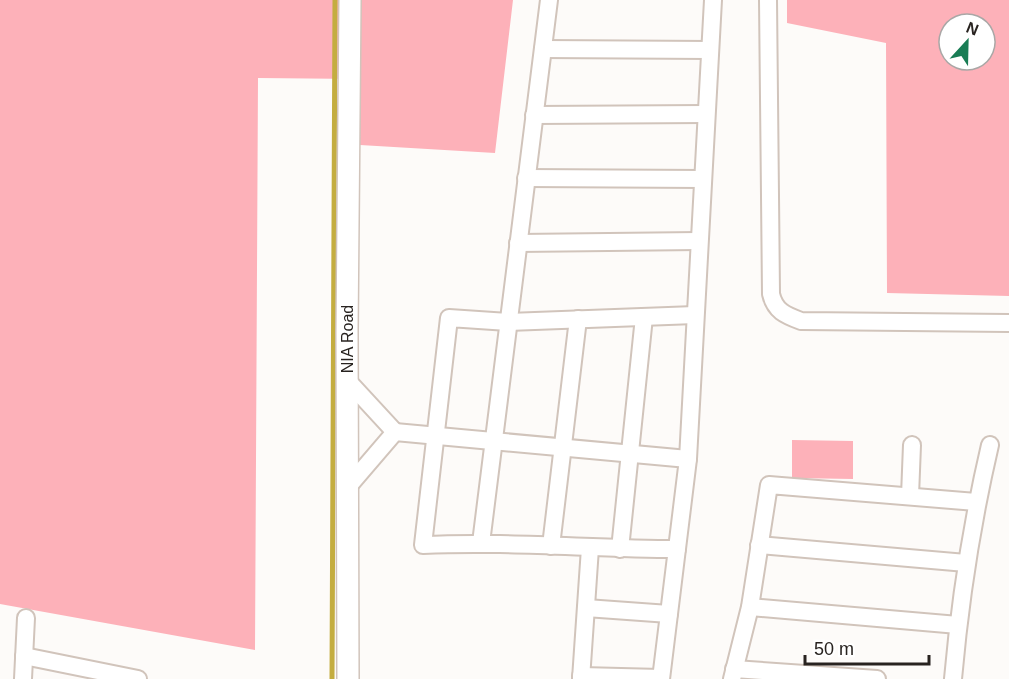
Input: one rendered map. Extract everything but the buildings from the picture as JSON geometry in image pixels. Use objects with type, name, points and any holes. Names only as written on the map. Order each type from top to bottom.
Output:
[{"type":"street","name":"NIA Road","points":[[348,679],[347,380],[350,0]]},
{"type":"street","points":[[481,543],[549,0]]},
{"type":"street","points":[[590,548],[581,678],[661,679],[688,459],[713,0]]},
{"type":"street","points":[[768,0],[771,294],[773,303],[781,313],[801,321],[1009,323]]},
{"type":"street","points":[[543,48],[710,50]]},
{"type":"street","points":[[534,115],[706,114]]},
{"type":"street","points":[[526,178],[703,179]]},
{"type":"street","points":[[518,243],[699,241]]},
{"type":"street","points":[[677,549],[481,543],[423,545],[449,318],[508,322],[695,315]]},
{"type":"street","points":[[620,549],[644,317]]},
{"type":"street","points":[[551,546],[578,320]]},
{"type":"street","points":[[347,380],[395,432],[688,459]]},
{"type":"street","points":[[348,488],[395,432]]},
{"type":"street","points":[[910,496],[912,445]]},
{"type":"street","points":[[953,679],[966,563],[976,502],[990,445]]},
{"type":"street","points":[[877,679],[733,674],[750,607],[769,485],[976,502]]},
{"type":"street","points":[[759,545],[966,563]]},
{"type":"street","points":[[750,607],[958,625]]},
{"type":"street","points":[[586,608],[669,614]]},
{"type":"street","points":[[23,679],[26,618]]},
{"type":"street","points":[[24,656],[138,679]]},
{"type":"shaded area","points":[[0,0],[513,0],[495,153],[360,145],[359,79],[258,78],[255,650],[0,604]]},
{"type":"shaded area","points":[[787,0],[1009,0],[1009,296],[887,293],[886,43],[787,23]]},
{"type":"shaded area","points":[[792,440],[853,441],[853,479],[792,478]]},
{"type":"waterway","points":[[332,679],[335,0]]}]
